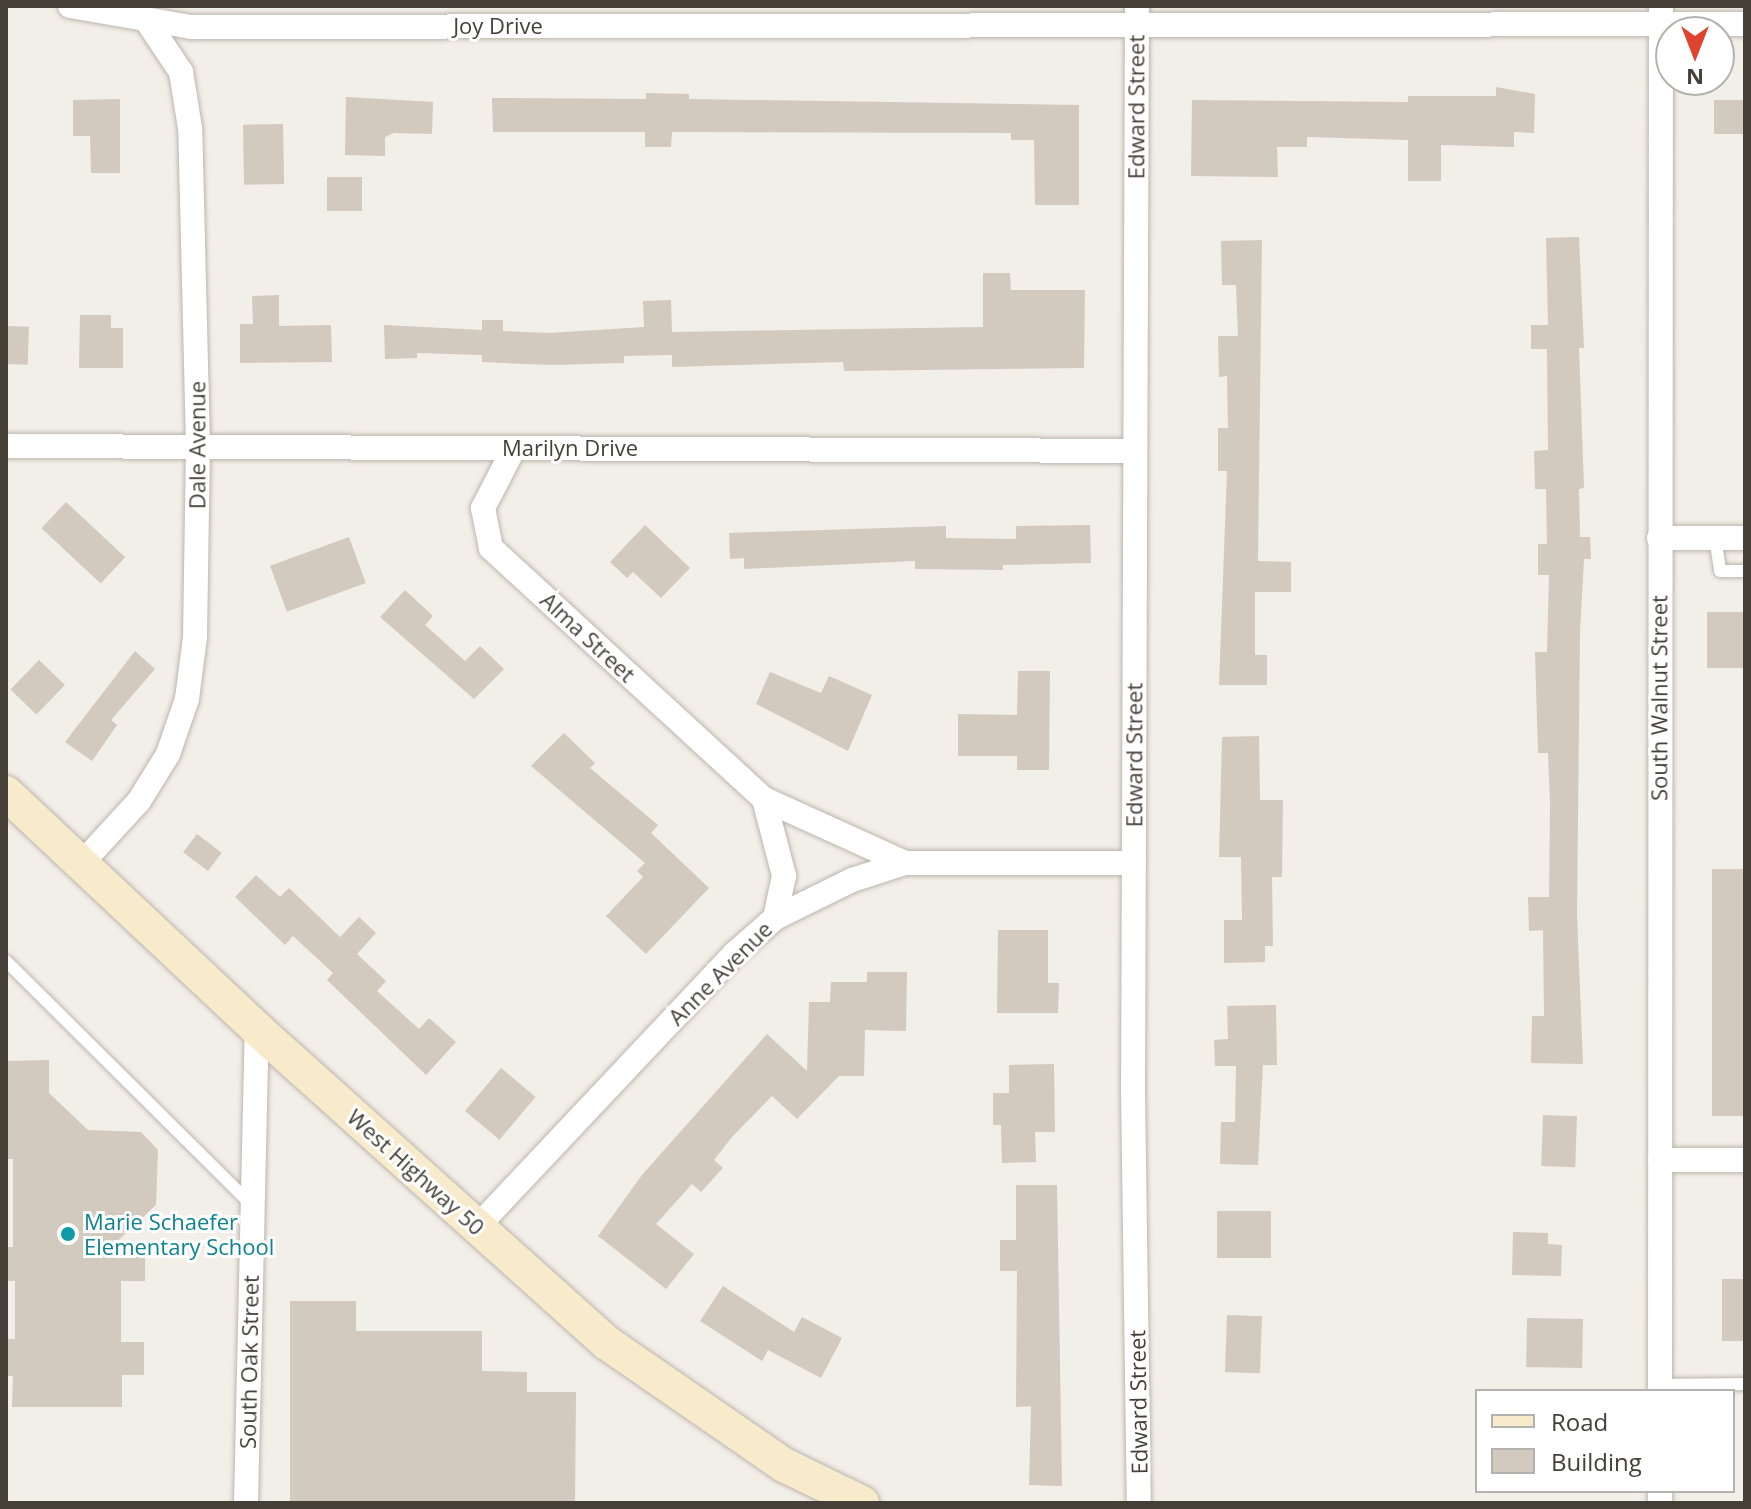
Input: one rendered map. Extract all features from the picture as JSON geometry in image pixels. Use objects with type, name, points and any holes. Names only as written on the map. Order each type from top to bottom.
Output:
[{"type":"main road","name":"West Highway 50","points":[[6,793],[257,1029],[607,1343],[688,1402],[784,1465],[862,1503]]},
{"type":"street","name":"Joy Drive","points":[[70,6],[140,11],[191,27],[1137,14],[1661,15],[1745,24]]},
{"type":"street","name":"Dale Avenue","points":[[82,863],[139,801],[168,754],[187,699],[195,637],[198,446],[190,128],[181,72],[140,11]]},
{"type":"street","name":"Edward Street","points":[[1137,14],[1134,863],[1139,1503]]},
{"type":"street","name":"South Walnut Street","points":[[1660,1388],[1661,15]]},
{"type":"street","name":"Marilyn Drive","points":[[6,446],[1134,451]]},
{"type":"street","name":"Alma Street","points":[[514,448],[483,508],[491,548],[764,799],[905,863]]},
{"type":"street","points":[[1659,538],[1745,538]]},
{"type":"street","points":[[764,799],[784,876],[775,918]]},
{"type":"street","name":"Anne Avenue","points":[[477,1227],[734,954],[775,918],[852,880],[905,863],[1134,863]]},
{"type":"street","name":"South Oak Street","points":[[246,1503],[257,1029]]},
{"type":"street","points":[[1660,1160],[1745,1160]]},
{"type":"lane","points":[[1715,538],[1720,571],[1745,571]]},
{"type":"lane","points":[[6,961],[253,1205]]},
{"type":"lane","points":[[1660,1388],[1745,1384]]},
{"type":"building","points":[[1496,87],[1535,94],[1534,133],[1514,132],[1514,147],[1441,145],[1441,181],[1408,181],[1408,140],[1307,137],[1307,147],[1277,147],[1278,177],[1191,176],[1192,100],[1408,102],[1408,96],[1496,96]]},
{"type":"building","points":[[646,93],[689,94],[689,99],[1079,105],[1079,205],[1035,205],[1034,140],[1011,140],[1011,133],[672,132],[671,147],[645,147],[645,132],[493,132],[492,98],[646,99]]},
{"type":"building","points":[[346,97],[433,102],[432,134],[394,133],[385,137],[385,156],[345,155]]},
{"type":"building","points":[[120,99],[120,173],[91,173],[90,136],[73,136],[73,100]]},
{"type":"building","points":[[1714,100],[1745,100],[1745,134],[1714,134]]},
{"type":"building","points":[[283,124],[284,184],[244,185],[243,125]]},
{"type":"building","points":[[327,177],[362,177],[362,211],[327,211]]},
{"type":"building","points":[[1579,237],[1584,348],[1579,348],[1584,488],[1579,489],[1580,537],[1590,537],[1591,559],[1584,559],[1580,631],[1577,914],[1583,1064],[1531,1063],[1532,1016],[1544,1016],[1543,930],[1529,931],[1528,897],[1549,897],[1550,805],[1548,753],[1538,753],[1535,652],[1547,652],[1549,575],[1538,575],[1538,544],[1547,544],[1546,489],[1535,489],[1534,451],[1548,450],[1547,349],[1531,349],[1531,325],[1548,325],[1546,238]]},
{"type":"building","points":[[1262,240],[1258,561],[1291,562],[1291,592],[1255,592],[1255,655],[1267,655],[1267,685],[1219,685],[1227,471],[1218,471],[1218,428],[1228,428],[1227,376],[1219,377],[1218,336],[1238,336],[1236,285],[1222,285],[1221,241]]},
{"type":"building","points":[[983,273],[1010,273],[1011,290],[1085,290],[1084,368],[844,371],[843,362],[672,367],[672,355],[624,356],[624,363],[551,365],[482,362],[482,355],[417,353],[417,358],[385,359],[384,325],[482,330],[482,320],[503,320],[503,331],[549,333],[644,327],[643,301],[671,300],[672,332],[983,327]]},
{"type":"building","points":[[279,295],[279,326],[331,325],[332,362],[240,363],[240,324],[253,324],[252,296]]},
{"type":"building","points":[[80,315],[111,315],[111,328],[123,328],[123,368],[79,368]]},
{"type":"building","points":[[6,326],[29,327],[28,365],[6,364]]},
{"type":"building","points":[[66,502],[125,557],[101,584],[41,528]]},
{"type":"building","points":[[645,525],[690,568],[661,598],[633,572],[627,578],[610,562]]},
{"type":"building","points":[[1090,525],[1091,563],[1003,565],[1003,570],[915,569],[915,561],[744,569],[744,558],[730,559],[729,533],[946,526],[946,538],[1016,539],[1016,526]]},
{"type":"building","points":[[349,537],[366,583],[287,612],[270,566]]},
{"type":"building","points":[[405,590],[433,616],[425,625],[465,661],[480,646],[504,669],[474,699],[380,617]]},
{"type":"building","points":[[1707,612],[1745,612],[1745,668],[1707,668]]},
{"type":"building","points":[[135,651],[155,669],[111,720],[117,725],[92,761],[65,742]]},
{"type":"building","points":[[39,660],[65,685],[36,715],[11,689]]},
{"type":"building","points":[[1018,671],[1050,671],[1049,770],[1017,770],[1017,756],[958,756],[958,714],[1017,715]]},
{"type":"building","points":[[770,672],[821,693],[829,676],[872,695],[848,751],[756,704]]},
{"type":"building","points":[[564,733],[595,763],[590,768],[658,825],[651,833],[709,888],[646,954],[606,916],[643,877],[637,871],[645,863],[531,766]]},
{"type":"building","points":[[1259,736],[1260,800],[1283,800],[1282,877],[1272,877],[1273,946],[1265,946],[1265,962],[1224,963],[1224,920],[1242,920],[1241,857],[1219,857],[1222,737]]},
{"type":"building","points":[[197,834],[222,853],[208,871],[183,852]]},
{"type":"building","points":[[1712,869],[1745,869],[1745,1116],[1712,1116]]},
{"type":"building","points":[[256,875],[280,897],[289,888],[340,937],[359,917],[376,933],[357,954],[386,981],[377,991],[419,1029],[429,1018],[456,1042],[426,1075],[327,980],[333,973],[293,936],[285,945],[235,897]]},
{"type":"building","points":[[998,930],[1048,930],[1048,983],[1059,983],[1058,1013],[997,1013]]},
{"type":"building","points":[[867,972],[907,972],[906,1031],[865,1030],[864,1076],[839,1076],[797,1119],[772,1096],[732,1137],[714,1160],[723,1168],[701,1192],[692,1184],[656,1224],[694,1254],[666,1289],[598,1236],[642,1175],[767,1034],[807,1071],[809,1002],[830,1002],[831,982],[867,982]]},
{"type":"building","points":[[1276,1005],[1277,1065],[1263,1065],[1258,1165],[1220,1164],[1221,1122],[1235,1122],[1236,1066],[1215,1066],[1214,1040],[1228,1039],[1227,1006]]},
{"type":"building","name":"Marie Schaefer Elementary School","points":[[49,1060],[49,1093],[88,1130],[141,1132],[158,1150],[156,1205],[110,1248],[145,1248],[145,1281],[121,1281],[121,1342],[144,1342],[144,1375],[122,1375],[122,1407],[12,1407],[13,1376],[6,1376],[6,1339],[15,1339],[15,1281],[6,1281],[6,1247],[13,1247],[13,1159],[6,1159],[6,1061]]},
{"type":"building","points":[[1054,1064],[1055,1132],[1035,1132],[1036,1162],[1002,1163],[1001,1125],[993,1125],[993,1093],[1009,1093],[1009,1065]]},
{"type":"building","points":[[501,1068],[535,1097],[499,1140],[465,1111]]},
{"type":"building","points":[[1543,1115],[1577,1116],[1575,1167],[1541,1166]]},
{"type":"building","points":[[1016,1185],[1057,1185],[1062,1486],[1029,1485],[1031,1406],[1016,1407],[1017,1271],[1000,1271],[1000,1240],[1016,1240]]},
{"type":"building","points":[[1217,1211],[1271,1211],[1271,1258],[1217,1258]]},
{"type":"building","points":[[1513,1232],[1548,1233],[1548,1244],[1562,1245],[1561,1276],[1512,1275]]},
{"type":"building","points":[[1722,1279],[1745,1279],[1745,1341],[1722,1341]]},
{"type":"building","points":[[723,1286],[794,1332],[802,1317],[842,1338],[821,1378],[768,1350],[762,1361],[700,1321]]},
{"type":"building","points":[[290,1301],[356,1301],[356,1331],[482,1331],[482,1371],[527,1372],[527,1392],[576,1392],[575,1503],[290,1503]]},
{"type":"building","points":[[1227,1315],[1262,1316],[1260,1373],[1225,1372]]},
{"type":"building","points":[[1527,1318],[1583,1319],[1582,1368],[1526,1367]]},
{"type":"place","name":"Marie Schaefer Elementary School","points":[[68,1234]]}]
